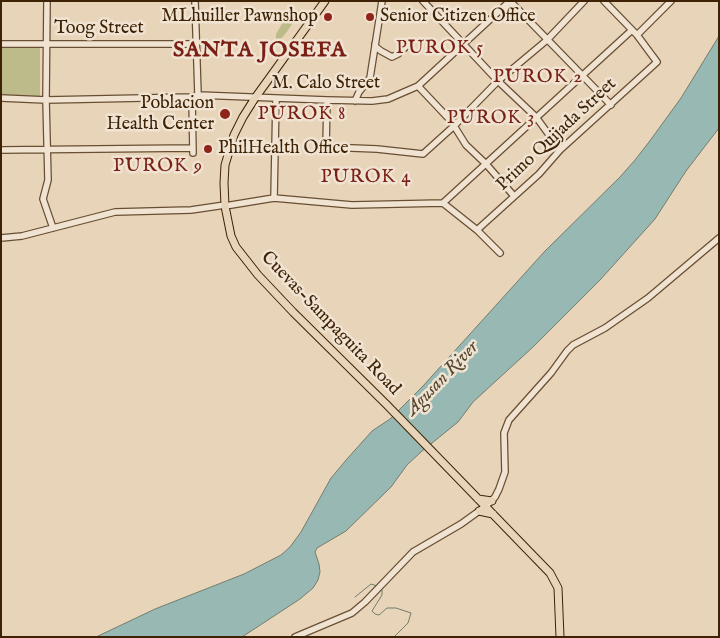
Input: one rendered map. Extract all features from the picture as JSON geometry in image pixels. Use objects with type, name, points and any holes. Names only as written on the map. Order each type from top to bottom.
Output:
[{"type":"main road","name":"Cuevas-Sampaguita Road","points":[[325,1],[255,98],[239,124],[228,151],[224,177],[228,226],[234,242],[258,275],[543,565],[555,580],[559,594],[560,637]]},
{"type":"street","points":[[47,1],[46,100],[48,180],[43,199],[53,228]]},
{"type":"street","points":[[1,150],[193,150],[196,44],[195,1]]},
{"type":"street","points":[[355,101],[359,92],[370,78],[382,1]]},
{"type":"street","points":[[422,1],[498,81],[536,117],[560,150]]},
{"type":"street","points":[[510,1],[611,105]]},
{"type":"street","name":"M. Calo Street","points":[[1,98],[46,100],[195,96],[355,101],[388,99],[418,86],[510,1]]},
{"type":"street","points":[[327,100],[326,147],[377,149],[424,154],[498,81],[547,40],[584,1]]},
{"type":"street","points":[[604,1],[637,35],[671,1]]},
{"type":"street","points":[[443,203],[632,30]]},
{"type":"street","name":"Primo Quijada Street","points":[[477,230],[539,174],[560,150],[657,62],[637,35]]},
{"type":"street","name":"Toog Street","points":[[1,44],[196,44]]},
{"type":"street","points":[[375,44],[380,51],[392,57],[410,44]]},
{"type":"street","points":[[418,86],[454,126],[466,145],[486,164],[514,196]]},
{"type":"street","points":[[274,198],[276,99]]},
{"type":"street","points":[[1,238],[22,236],[115,212],[191,210],[274,198],[352,205],[443,203],[477,230],[500,253]]},
{"type":"street","points":[[295,637],[331,623],[355,610],[413,552],[486,506],[499,490],[505,472],[504,434],[509,420],[551,373],[567,351],[573,345],[605,328],[648,298],[719,238]]},
{"type":"shaded area","points":[[291,9],[301,11],[286,33],[276,42],[276,34]]},
{"type":"shaded area","points":[[40,47],[40,99],[1,98],[1,48]]},
{"type":"water","name":"Agusan River","points":[[719,36],[719,128],[686,171],[655,219],[600,280],[533,347],[473,402],[458,422],[407,465],[391,487],[346,531],[317,548],[315,552],[320,572],[313,588],[300,599],[242,637],[96,637],[155,609],[244,574],[281,555],[290,547],[301,532],[331,478],[347,459],[372,431],[390,419],[423,386],[545,251],[635,160],[681,98]]},
{"type":"waterway","points":[[355,597],[371,584],[377,586]]},
{"type":"waterway","points":[[380,588],[382,595],[372,611],[375,614],[379,615],[387,608],[396,608],[411,613],[408,623],[394,637]]},
{"type":"place","name":"MLhuiller Pawnshop","points":[[328,17]]},
{"type":"place","name":"Senior Citizen Office","points":[[370,17]]},
{"type":"place","name":"Poblacion Health Center","points":[[225,114]]},
{"type":"place","name":"PhilHealth Office","points":[[208,149]]},
{"type":"district","name":"PUROK 5","points":[[440,49]]},
{"type":"district","name":"SANTA JOSEFA","points":[[260,51]]},
{"type":"district","name":"PUROK 2","points":[[538,78]]},
{"type":"district","name":"PUROK 8","points":[[302,115]]},
{"type":"district","name":"PUROK 3","points":[[491,119]]},
{"type":"district","name":"PUROK 9","points":[[158,167]]},
{"type":"district","name":"PUROK 4","points":[[366,178]]}]
